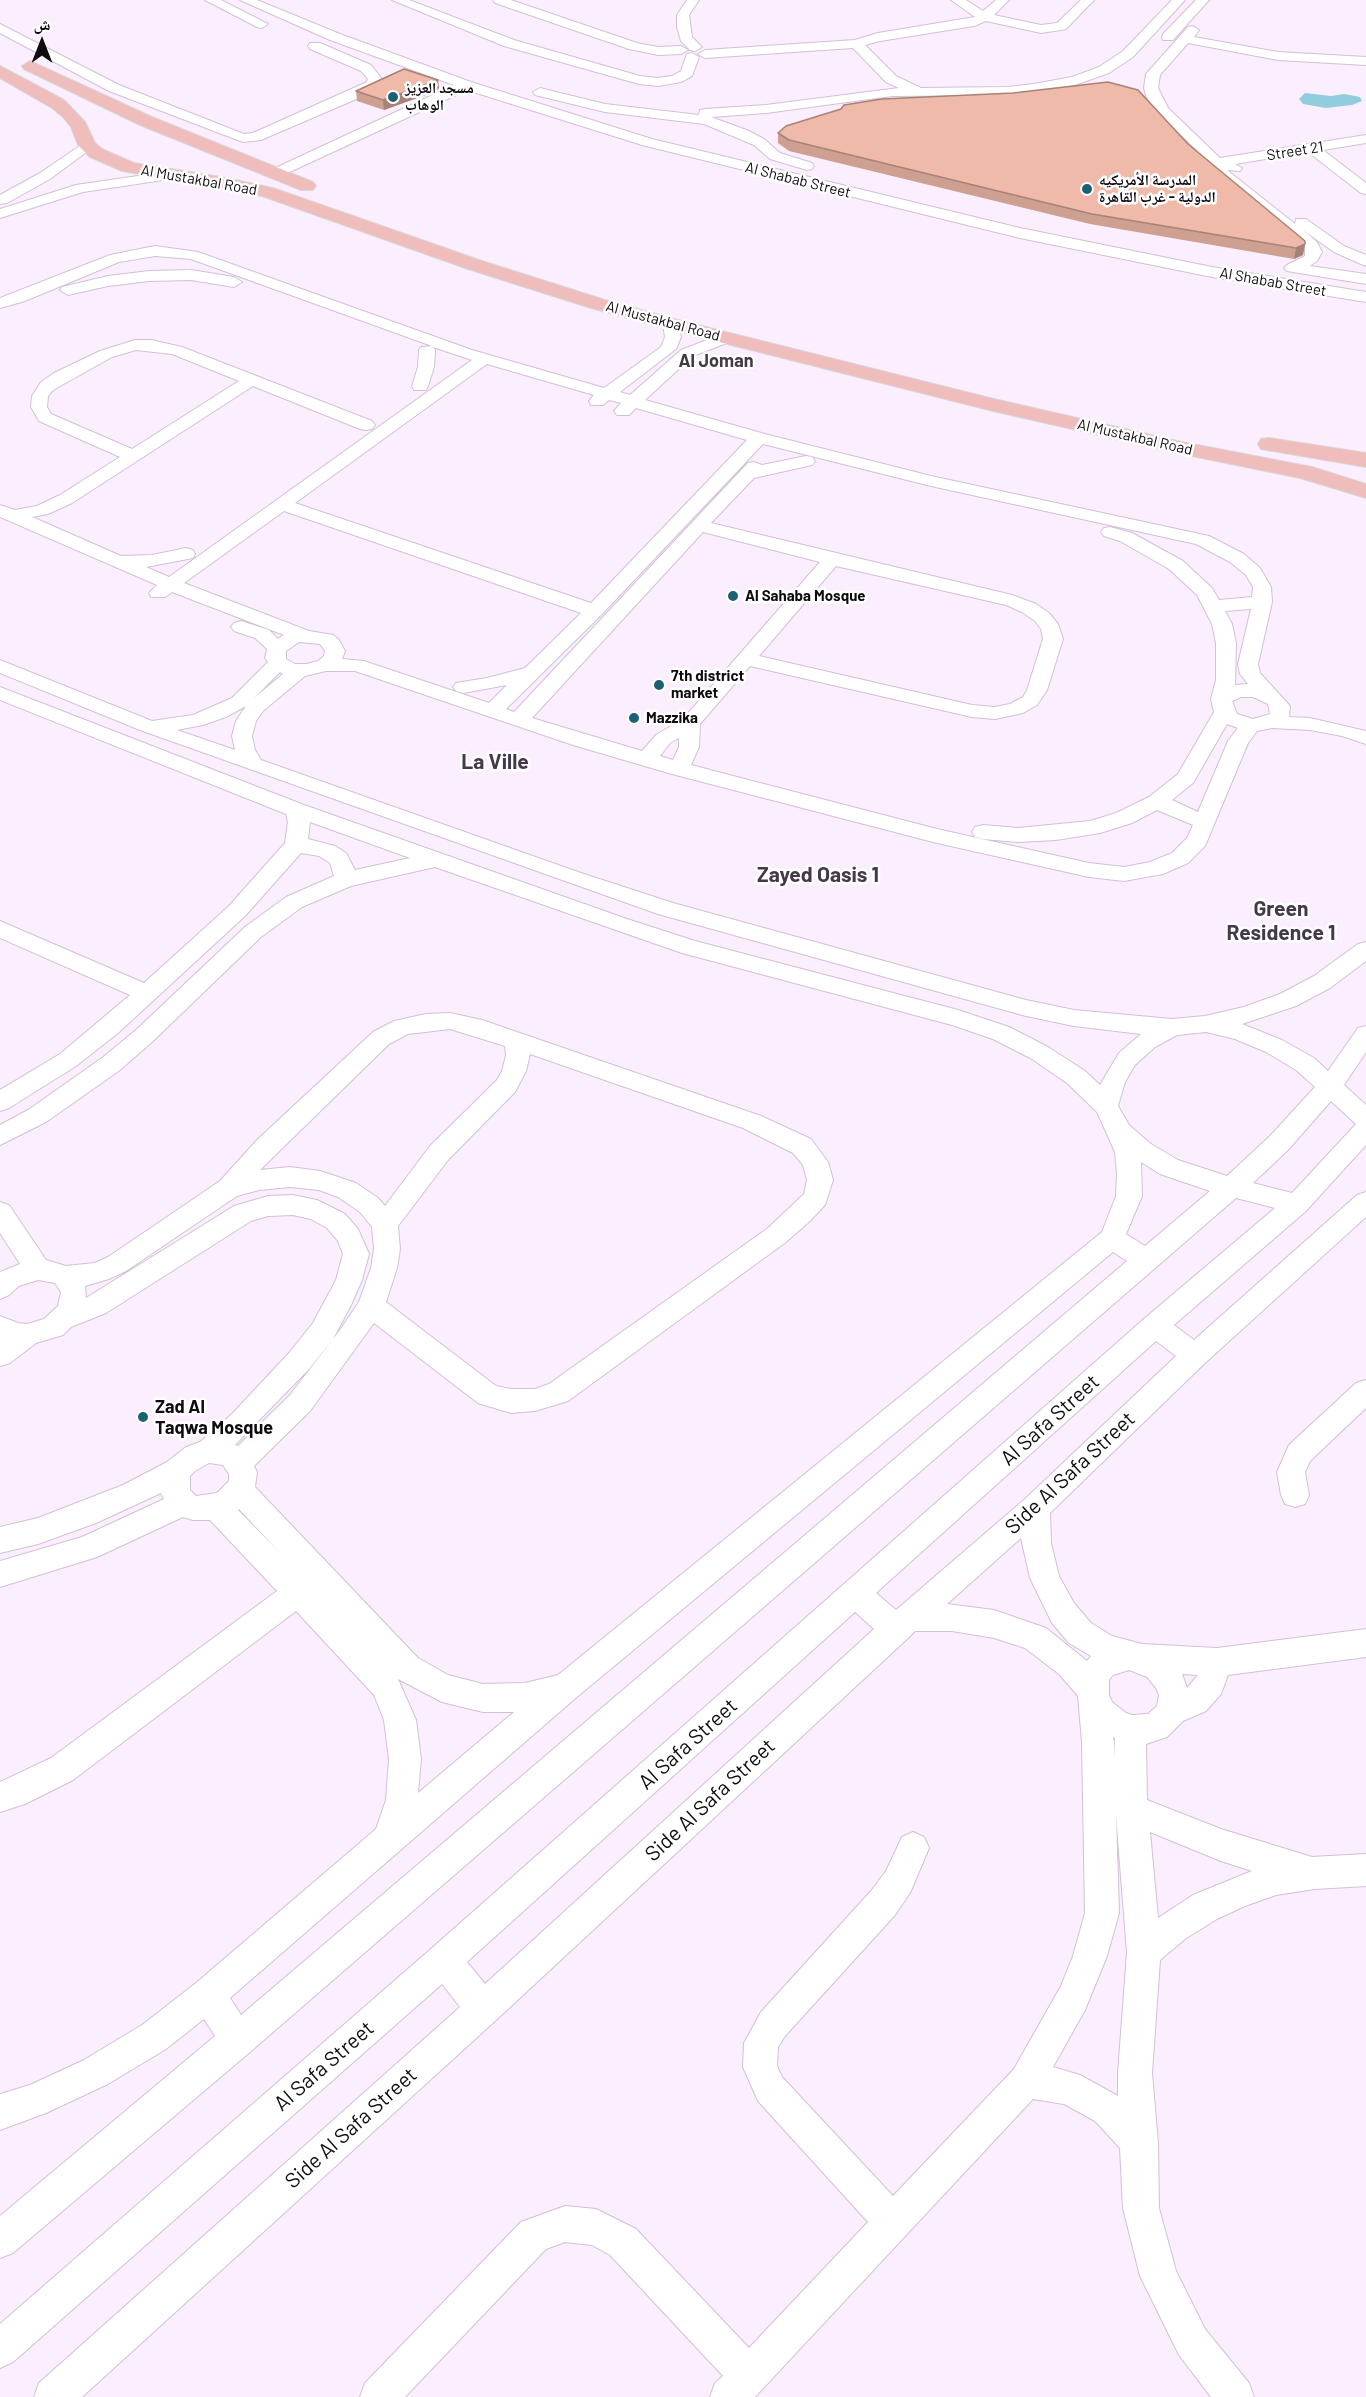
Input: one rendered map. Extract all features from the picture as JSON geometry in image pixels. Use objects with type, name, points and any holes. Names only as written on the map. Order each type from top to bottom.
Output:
[{"type":"main road","name":"Al Mustakbal Road","points":[[5,63],[276,173],[389,215]]},
{"type":"main road","name":"Al Mustakbal Road","points":[[5,63],[69,113],[86,143],[96,153],[128,167],[267,192],[474,256],[598,304],[671,324],[993,405],[1182,448],[1304,471],[1366,491]]},
{"type":"main road","points":[[86,143],[90,134],[108,126],[146,121]]},
{"type":"main road","points":[[172,175],[207,161],[213,148]]},
{"type":"main road","name":"Al Mustakbal Road","points":[[684,308],[910,365]]},
{"type":"main road","points":[[993,405],[1007,398],[1008,391],[1005,387]]},
{"type":"main road","points":[[1059,420],[1057,410],[1066,404],[1074,404]]},
{"type":"main road","points":[[1251,440],[1366,460]]},
{"type":"street","points":[[211,0],[272,28]]},
{"type":"street","name":"Al Shabab Street","points":[[246,0],[335,37],[466,85],[613,132],[727,162],[1057,241],[1212,272],[1366,297]]},
{"type":"street","points":[[398,0],[509,43],[639,81],[658,82],[676,79],[687,73],[693,52],[682,27],[683,15],[693,0]]},
{"type":"street","points":[[499,0],[634,46],[658,51],[693,52],[808,46],[836,47],[856,44],[878,37],[964,24],[984,17],[1003,0]]},
{"type":"street","points":[[957,0],[984,17],[1030,28],[1061,26],[1088,0]]},
{"type":"street","points":[[613,132],[633,120],[662,113],[767,127],[867,89],[1006,90],[1075,81],[1116,63],[1159,24],[1179,0]]},
{"type":"street","points":[[1209,4],[1185,39],[1153,74],[1151,88],[1158,105],[1181,130],[1221,163],[1242,168],[1238,173],[1318,236],[1339,249],[1366,261]]},
{"type":"street","points":[[1155,49],[1209,4]]},
{"type":"street","points":[[509,43],[515,35],[511,22],[528,10]]},
{"type":"street","points":[[445,18],[486,18]]},
{"type":"street","points":[[307,26],[327,19]]},
{"type":"street","points":[[0,28],[114,88],[243,138],[256,137],[370,88],[374,83],[375,79],[366,68],[299,40]]},
{"type":"street","points":[[335,37],[342,30],[350,29]]},
{"type":"street","points":[[808,46],[822,39],[843,35],[878,37]]},
{"type":"street","points":[[1185,39],[1278,56],[1366,61]]},
{"type":"street","points":[[856,44],[877,67],[899,84],[917,91]]},
{"type":"street","points":[[836,47],[853,66],[877,67]]},
{"type":"street","points":[[835,114],[896,103],[1041,98],[1091,88],[1126,72]]},
{"type":"street","points":[[276,173],[466,85]]},
{"type":"street","name":"Al Shabab Street","points":[[522,87],[583,104],[707,120],[744,134],[767,127],[775,156],[820,169]]},
{"type":"street","points":[[727,162],[751,156],[767,127]]},
{"type":"street","name":"Street 21","points":[[1242,168],[1366,139]]},
{"type":"street","points":[[0,201],[45,176],[86,143]]},
{"type":"street","name":"Street 21","points":[[1221,163],[1366,148]]},
{"type":"street","points":[[1317,152],[1366,190]]},
{"type":"street","points":[[1221,163],[1217,166],[1220,172],[1312,245],[1314,252],[1312,258],[1295,269]]},
{"type":"street","points":[[0,214],[81,188],[172,175]]},
{"type":"street","points":[[45,176],[68,179],[81,188]]},
{"type":"street","points":[[1057,241],[1069,236],[1070,227]]},
{"type":"street","points":[[1100,250],[1102,242],[1113,236]]},
{"type":"street","points":[[0,303],[19,298],[98,265],[134,253],[175,252],[207,260],[470,359],[516,379],[600,398],[668,349],[673,336],[671,324]]},
{"type":"street","points":[[191,275],[207,260]]},
{"type":"street","points":[[98,265],[108,281]]},
{"type":"street","name":"Al Shabab Street","points":[[1273,265],[1366,279]]},
{"type":"street","points":[[0,314],[70,289],[108,281],[149,276],[191,275],[238,283],[427,350],[470,359],[764,444],[1180,535],[1212,544],[1238,558],[1253,572],[1262,587],[1262,602],[1248,664],[1250,674],[1280,706],[1281,712],[1238,741],[1197,841],[1180,858],[1155,869],[1124,874],[1089,870],[937,836],[650,754],[498,705],[357,665],[325,665],[299,671],[256,707],[246,721],[242,735],[245,750],[253,763]]},
{"type":"street","points":[[628,406],[687,353],[726,338]]},
{"type":"street","points":[[133,456],[45,417],[39,406],[40,396],[47,386],[106,354],[135,345],[165,346],[366,424]]},
{"type":"street","points":[[420,386],[426,368],[427,350]]},
{"type":"street","points":[[156,585],[186,554],[366,424],[420,386],[470,359]]},
{"type":"street","points":[[156,585],[205,559],[338,464],[441,389],[470,359]]},
{"type":"street","points":[[441,389],[492,379],[516,379]]},
{"type":"street","points":[[13,522],[66,499],[251,380]]},
{"type":"street","points":[[628,406],[716,444],[764,444],[806,461],[909,487],[1089,525],[1126,537],[1158,553],[1192,578],[1214,606],[1222,624],[1228,661],[1222,705],[1186,778],[1157,802],[1092,828],[1056,833],[1008,834],[942,824],[682,763]]},
{"type":"street","points":[[716,444],[723,474]]},
{"type":"street","points":[[498,705],[594,611],[723,474],[764,444]]},
{"type":"street","points":[[524,714],[747,474],[764,444]]},
{"type":"street","points":[[321,457],[338,464]]},
{"type":"street","points":[[747,474],[806,461]]},
{"type":"street","points":[[56,535],[55,517],[66,499]]},
{"type":"street","points":[[281,504],[594,611]]},
{"type":"street","points":[[13,522],[56,535],[118,561],[156,585],[212,600],[305,636],[326,639],[333,644],[463,687],[498,705]]},
{"type":"street","points":[[13,522],[262,634],[278,656],[299,671]]},
{"type":"street","points":[[700,526],[1012,601],[1036,612],[1051,628],[1053,639],[1037,690],[1030,701],[1016,709],[995,713],[972,711],[746,659]]},
{"type":"street","points":[[1158,553],[1180,535]]},
{"type":"street","points":[[118,561],[152,561],[186,554]]},
{"type":"street","points":[[205,559],[202,580],[212,600]]},
{"type":"street","points":[[650,754],[663,739],[690,723],[832,559]]},
{"type":"street","points":[[637,565],[657,571]]},
{"type":"street","points":[[1214,606],[1262,602]]},
{"type":"street","points":[[147,726],[171,725],[219,713],[239,702],[278,656],[284,642],[305,636]]},
{"type":"street","points":[[325,665],[333,658],[335,651],[333,644]]},
{"type":"street","points":[[0,666],[147,726],[570,877],[666,909],[1026,1008],[1103,1022],[1172,1027],[1205,1024],[1248,1014],[1288,1000],[1322,982],[1366,950]]},
{"type":"street","points":[[463,687],[488,684],[533,671]]},
{"type":"street","points":[[1222,705],[1236,691],[1246,690],[1312,712],[1348,718],[1366,717]]},
{"type":"street","points":[[0,693],[296,810],[551,900],[690,947],[958,1018],[1001,1033],[1040,1053],[1076,1077],[1106,1106],[1127,1152],[1130,1174],[1129,1196],[1112,1238],[567,1686],[208,1995],[154,2037],[96,2072],[34,2101],[0,2112]]},
{"type":"street","points":[[1222,705],[1230,718],[1261,724],[1310,724],[1347,731],[1366,738]]},
{"type":"street","points":[[682,763],[691,735],[690,723]]},
{"type":"street","points":[[1157,802],[1204,822]]},
{"type":"street","points":[[0,1102],[68,1060],[111,1027],[237,911],[296,845],[299,822],[296,810]]},
{"type":"street","points":[[1056,833],[1059,862]]},
{"type":"street","points":[[296,845],[327,851],[338,858],[344,868],[345,880]]},
{"type":"street","points":[[1,1137],[37,1116],[111,1064],[273,916],[302,898],[345,880],[436,859]]},
{"type":"street","points":[[551,900],[570,877]]},
{"type":"street","points":[[0,928],[148,993]]},
{"type":"street","points":[[0,1355],[27,1335],[53,1327],[65,1318],[113,1296],[213,1215],[229,1188],[306,1106],[381,1038],[402,1027],[426,1022],[450,1021],[516,1040],[782,1134],[802,1146],[815,1162],[820,1180],[816,1198],[777,1235],[558,1393],[535,1400],[511,1401],[488,1395],[371,1306]]},
{"type":"street","points":[[1205,1024],[1241,1032],[1275,1046],[1305,1064],[1366,1119]]},
{"type":"street","points":[[1106,1106],[1113,1081],[1127,1059],[1147,1041],[1172,1027]]},
{"type":"street","points":[[0,2240],[238,2040],[1233,1186],[1279,1143],[1330,1086],[1366,1034]]},
{"type":"street","points":[[177,1472],[174,1483],[176,1494],[183,1503],[193,1508],[232,1487],[300,1402],[350,1338],[371,1306],[378,1287],[386,1237],[439,1153],[506,1086],[516,1063],[516,1040]]},
{"type":"street","name":"Al Safa Street","points":[[0,2349],[444,1960],[1155,1326],[1297,1204],[1366,1129]]},
{"type":"street","points":[[1119,1131],[1142,1151],[1169,1167],[1200,1179],[1297,1204]]},
{"type":"street","points":[[229,1188],[270,1179],[320,1181],[354,1195],[369,1205],[386,1237]]},
{"type":"street","name":"Side Al Safa Street","points":[[53,2397],[483,2009],[903,1623],[1035,1508],[1195,1355],[1366,1202]]},
{"type":"street","points":[[0,1540],[38,1531],[133,1494],[177,1472],[190,1458],[209,1451],[272,1392],[323,1330],[349,1280],[356,1254],[350,1236],[336,1221],[316,1210],[293,1205],[268,1206],[243,1212],[213,1215],[100,1272],[82,1276],[64,1276]]},
{"type":"street","points":[[0,1212],[38,1270]]},
{"type":"street","points":[[356,1254],[386,1237]]},
{"type":"street","points":[[1112,1238],[1147,1261]]},
{"type":"street","points":[[0,1288],[10,1279],[38,1270],[52,1271],[64,1276],[71,1283],[74,1292],[74,1301],[65,1318]]},
{"type":"street","points":[[1155,1326],[1195,1355]]},
{"type":"street","points":[[0,1327],[14,1334],[27,1335]]},
{"type":"street","points":[[1295,1495],[1291,1473],[1299,1453],[1366,1391]]},
{"type":"street","points":[[209,1451],[233,1456],[232,1487],[297,1593],[385,1685],[400,1720],[405,1759],[402,1800],[388,1841]]},
{"type":"street","points":[[232,1487],[407,1668],[442,1688],[483,1698],[525,1697],[567,1686]]},
{"type":"street","points":[[0,1574],[87,1548],[183,1503]]},
{"type":"street","points":[[855,1594],[903,1623],[952,1617],[994,1624],[1037,1640],[1070,1664],[1093,1694],[1101,1712],[1115,1724],[1131,1730],[1156,1727],[1166,1720],[1172,1711],[1174,1695],[1169,1680],[1158,1666],[1097,1643],[1080,1633],[1065,1616],[1045,1578],[1036,1543],[1035,1508]]},
{"type":"street","points":[[0,1797],[14,1793],[62,1769],[297,1593]]},
{"type":"street","points":[[1037,1640],[1065,1616]]},
{"type":"street","points":[[379,2397],[534,2235],[565,2224],[596,2227],[623,2242],[739,2386],[1026,2081],[1073,1998],[1090,1956],[1102,1913],[1098,1742],[1093,1694],[1094,1676],[1102,1665],[1114,1658],[1135,1657],[1217,1662],[1366,1643]]},
{"type":"street","points":[[1172,1711],[1194,1701],[1202,1693],[1210,1684],[1217,1662]]},
{"type":"street","points":[[1131,1730],[1129,1783],[1143,1952],[1136,2073],[1141,2208],[1158,2276],[1192,2342],[1235,2397]]},
{"type":"street","points":[[1132,1810],[1221,1845],[1315,1874]]},
{"type":"street","points":[[893,2223],[770,2089],[760,2067],[761,2043],[773,2024],[883,1904],[898,1882],[913,1848]]},
{"type":"street","points":[[1143,1952],[1181,1922],[1205,1907],[1240,1891],[1276,1879],[1366,1870]]},
{"type":"street","points":[[444,1960],[483,2009]]},
{"type":"street","points":[[208,1995],[238,2040]]},
{"type":"street","points":[[1026,2081],[1068,2087],[1107,2109],[1140,2143]]},
{"type":"water","points":[[1305,93],[1331,96],[1344,94],[1360,97],[1362,101],[1352,105],[1326,108],[1303,104],[1299,99]]},
{"type":"building","points":[[404,69],[438,80],[383,100],[356,91]]},
{"type":"building","name":"المدرسة الأمريكيه الدولية - غرب القاهرة","points":[[1108,82],[1138,90],[1188,144],[1305,241],[1305,244],[1296,248],[1092,214],[789,140],[778,133],[786,126],[841,109],[844,105],[882,99],[1013,93]]},
{"type":"place","name":"مسجد العزيز الوهاب","points":[[393,97]]},
{"type":"place","name":"المدرسة الأمريكيه الدولية - غرب القاهرة","points":[[1087,189]]},
{"type":"place","name":"Al Sahaba Mosque","points":[[733,596]]},
{"type":"place","name":"7th district market","points":[[659,685]]},
{"type":"place","name":"Mazzika","points":[[634,718]]},
{"type":"place","name":"Zad Al Taqwa Mosque","points":[[143,1417]]},
{"type":"district","name":"Al Joman","points":[[716,361]]},
{"type":"district","name":"La Ville","points":[[495,762]]},
{"type":"district","name":"Zayed Oasis 1","points":[[818,875]]},
{"type":"district","name":"Green Residence 1","points":[[1281,921]]}]
